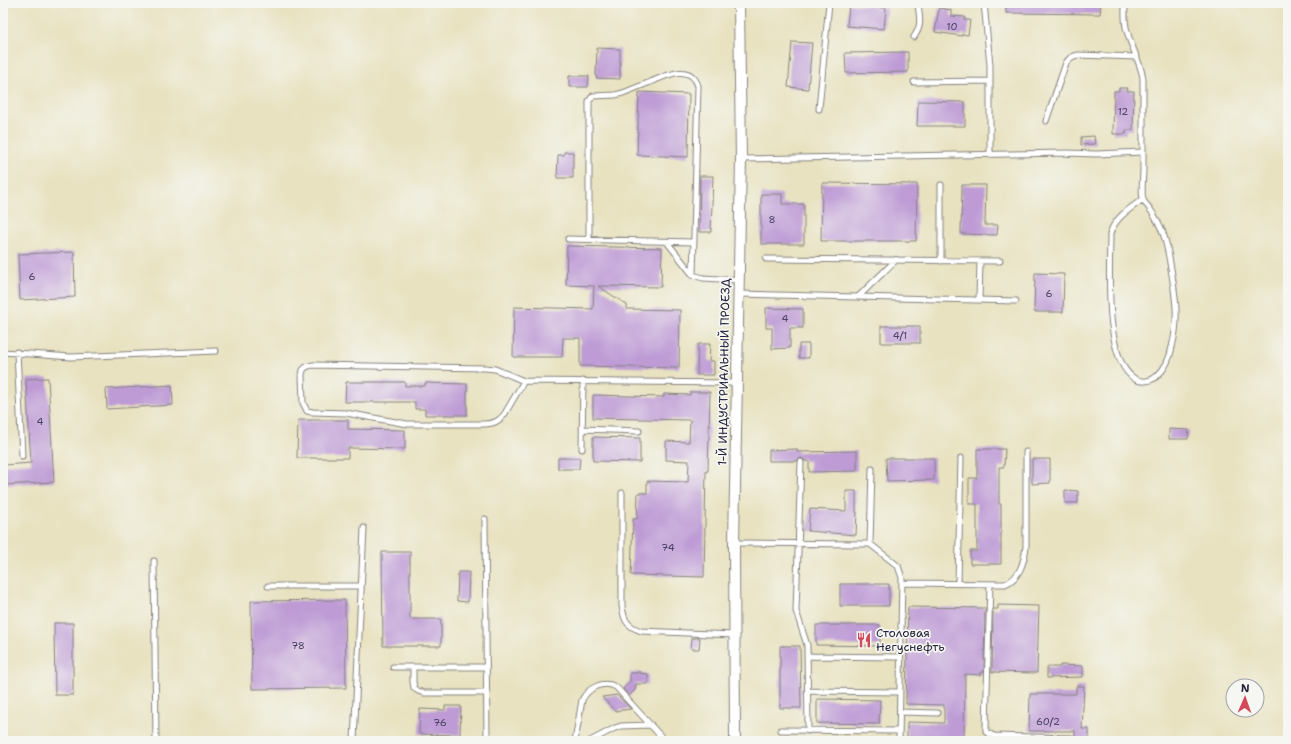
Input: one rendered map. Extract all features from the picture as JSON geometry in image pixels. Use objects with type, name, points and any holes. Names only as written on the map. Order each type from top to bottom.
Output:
[{"type":"street","name":"1-Й ИНДУСТРИАЛЬНЫЙ ПРОЕЗД","points":[[735,741],[734,543],[741,159],[739,3]]},
{"type":"lane","points":[[819,109],[829,3]]},
{"type":"lane","points":[[914,37],[920,26],[918,3]]},
{"type":"lane","points":[[984,3],[990,81],[990,155]]},
{"type":"lane","points":[[1125,3],[1125,25],[1142,69],[1143,78],[1143,199],[1161,228],[1164,236],[1170,263],[1177,319],[1170,358],[1163,371],[1154,379],[1145,381],[1137,380],[1124,368],[1114,338],[1111,320],[1110,293],[1110,234],[1112,226],[1118,218],[1143,199]]},
{"type":"lane","points":[[1046,122],[1066,63],[1073,56],[1137,57]]},
{"type":"lane","points":[[589,239],[588,101],[593,96],[615,95],[672,73],[680,72],[692,75],[697,80],[698,86],[693,275]]},
{"type":"lane","points":[[914,82],[990,81]]},
{"type":"lane","points":[[741,159],[1143,152]]},
{"type":"lane","points":[[941,185],[941,260]]},
{"type":"lane","points":[[568,239],[694,242]]},
{"type":"lane","points":[[667,242],[693,275],[704,278],[739,280]]},
{"type":"lane","points":[[766,259],[1000,261]]},
{"type":"lane","points":[[858,297],[896,260]]},
{"type":"lane","points":[[979,300],[980,261]]},
{"type":"lane","points":[[739,294],[1016,301]]},
{"type":"lane","points":[[3,352],[71,356],[216,351]]},
{"type":"lane","points":[[17,352],[22,456]]},
{"type":"lane","points":[[524,381],[500,420],[494,423],[486,424],[407,424],[346,413],[313,412],[307,410],[302,403],[303,370],[312,365],[485,368],[495,369],[524,381],[736,383]]},
{"type":"lane","points":[[582,381],[582,449]]},
{"type":"lane","points":[[582,429],[639,430]]},
{"type":"lane","points":[[902,583],[1005,584],[1017,577],[1026,547],[1026,452]]},
{"type":"lane","points":[[958,584],[960,458]]},
{"type":"lane","points":[[801,462],[796,611],[806,640],[808,656],[808,730]]},
{"type":"lane","points":[[870,544],[872,469]]},
{"type":"lane","points":[[622,493],[622,606],[623,615],[627,622],[632,628],[641,631],[734,635]]},
{"type":"lane","points":[[485,519],[487,741]]},
{"type":"lane","points":[[354,741],[364,528]]},
{"type":"lane","points":[[734,543],[870,544],[898,566],[901,571],[902,583],[899,741]]},
{"type":"lane","points":[[154,561],[156,741]]},
{"type":"lane","points":[[990,584],[986,732],[994,736],[1071,738]]},
{"type":"lane","points":[[268,586],[361,586]]},
{"type":"lane","points":[[808,656],[900,657]]},
{"type":"lane","points":[[393,667],[486,667]]},
{"type":"lane","points":[[413,667],[414,688],[418,691],[424,693],[486,693]]},
{"type":"lane","points":[[575,741],[582,700],[589,691],[600,685],[610,684],[616,687],[665,741]]},
{"type":"lane","points":[[808,691],[900,692]]},
{"type":"lane","points":[[900,712],[938,713]]},
{"type":"lane","points":[[590,741],[621,726],[651,725]]},
{"type":"lane","points":[[781,730],[899,731]]},
{"type":"building","points":[[1006,3],[1101,3],[1100,14],[1006,13]]},
{"type":"building","points":[[849,4],[886,8],[884,29],[847,26]]},
{"type":"building","points":[[939,8],[951,10],[951,16],[965,17],[964,20],[970,20],[968,35],[962,34],[962,36],[935,32]]},
{"type":"building","points":[[792,42],[812,43],[808,89],[788,87]]},
{"type":"building","points":[[597,48],[620,49],[620,79],[596,78]]},
{"type":"building","points":[[908,52],[908,72],[846,73],[845,53]]},
{"type":"building","points":[[569,76],[589,76],[588,87],[569,87]]},
{"type":"building","points":[[1119,88],[1128,88],[1127,91],[1134,91],[1133,130],[1126,130],[1126,134],[1113,134],[1114,91],[1119,91]]},
{"type":"building","points":[[639,92],[689,94],[688,157],[637,155]]},
{"type":"building","points":[[918,101],[965,102],[965,126],[917,126]]},
{"type":"building","points":[[1094,136],[1095,144],[1081,145],[1081,137]]},
{"type":"building","points":[[564,152],[573,152],[573,178],[557,178],[558,155],[564,155]]},
{"type":"building","points":[[700,176],[713,176],[711,232],[699,232]]},
{"type":"building","points":[[822,183],[917,184],[916,241],[821,241]]},
{"type":"building","points":[[962,185],[986,185],[985,225],[998,225],[997,235],[961,234]]},
{"type":"building","points":[[761,194],[782,194],[782,204],[804,204],[804,244],[761,244]]},
{"type":"building","points":[[567,246],[662,248],[661,287],[598,286],[627,305],[627,309],[680,310],[679,368],[580,366],[580,338],[563,338],[562,357],[513,357],[514,307],[593,309],[594,286],[566,285]]},
{"type":"building","points":[[74,252],[75,297],[20,300],[18,254]]},
{"type":"building","points":[[1035,273],[1064,274],[1063,312],[1034,312]]},
{"type":"building","points":[[766,308],[803,309],[803,328],[790,328],[790,348],[772,349],[772,328],[766,328]]},
{"type":"building","points":[[881,326],[920,326],[920,343],[881,343]]},
{"type":"building","points":[[698,344],[710,344],[709,361],[714,361],[714,375],[697,375]]},
{"type":"building","points":[[799,344],[809,344],[809,358],[799,358]]},
{"type":"building","points":[[48,378],[54,482],[5,485],[4,465],[31,463],[26,379]]},
{"type":"building","points":[[346,382],[405,382],[405,386],[425,386],[425,383],[467,384],[467,415],[425,415],[425,409],[415,409],[415,402],[345,402]]},
{"type":"building","points":[[172,385],[173,405],[107,409],[106,389]]},
{"type":"building","points":[[690,392],[710,392],[708,471],[706,471],[704,577],[631,575],[633,519],[637,519],[638,493],[647,493],[647,481],[688,482],[689,461],[666,460],[666,441],[689,442],[690,420],[593,418],[593,395],[664,397],[664,394],[690,395]]},
{"type":"building","points":[[298,420],[348,420],[348,429],[405,430],[405,449],[348,448],[348,458],[297,458]]},
{"type":"building","points":[[1169,429],[1189,430],[1188,439],[1169,439]]},
{"type":"building","points":[[593,437],[640,438],[640,462],[593,461]]},
{"type":"building","points":[[797,449],[797,452],[857,451],[857,471],[809,472],[809,461],[805,461],[802,458],[797,461],[769,461],[769,450]]},
{"type":"building","points":[[977,449],[1005,449],[1004,467],[999,467],[999,504],[1001,504],[1001,564],[970,564],[970,551],[977,551],[977,504],[969,504],[969,478],[977,478]]},
{"type":"building","points":[[558,458],[580,458],[579,469],[558,469]]},
{"type":"building","points":[[886,458],[934,458],[934,480],[887,481]]},
{"type":"building","points":[[1032,459],[1050,459],[1050,483],[1032,484]]},
{"type":"building","points":[[1065,490],[1078,491],[1078,503],[1065,503]]},
{"type":"building","points":[[846,491],[856,491],[856,535],[808,531],[810,509],[846,511]]},
{"type":"building","points":[[382,552],[410,552],[410,619],[441,619],[441,646],[383,646]]},
{"type":"building","points":[[458,572],[469,572],[468,602],[457,601]]},
{"type":"building","points":[[840,584],[889,584],[889,606],[840,606]]},
{"type":"building","points":[[345,600],[346,688],[252,689],[251,601]]},
{"type":"building","points":[[998,605],[1039,606],[1037,673],[992,672],[993,609],[998,609]]},
{"type":"building","points":[[908,607],[985,608],[984,672],[981,672],[981,675],[965,674],[964,741],[907,741],[907,722],[944,723],[944,705],[906,704]]},
{"type":"building","points":[[54,623],[73,623],[73,695],[55,695]]},
{"type":"building","points":[[816,625],[880,625],[880,646],[816,645]]},
{"type":"building","points":[[692,638],[700,638],[699,649],[691,649]]},
{"type":"building","points":[[780,646],[800,646],[801,708],[780,708]]},
{"type":"building","points":[[1060,665],[1083,666],[1083,677],[1047,678],[1047,667],[1060,667]]},
{"type":"building","points":[[639,671],[639,673],[648,674],[648,684],[636,684],[635,690],[629,696],[623,689],[630,681],[630,673],[637,673]]},
{"type":"building","points":[[1076,686],[1084,686],[1082,729],[1089,729],[1089,741],[1075,741],[1075,731],[1029,731],[1030,694],[1076,694]]},
{"type":"building","points":[[617,695],[631,709],[615,711],[602,697]]},
{"type":"building","points":[[817,699],[880,700],[879,724],[817,723]]},
{"type":"building","points":[[445,706],[461,706],[460,735],[419,734],[420,709],[445,710]]},
{"type":"place","name":"Столовая Негуснефть","points":[[864,640]]}]
